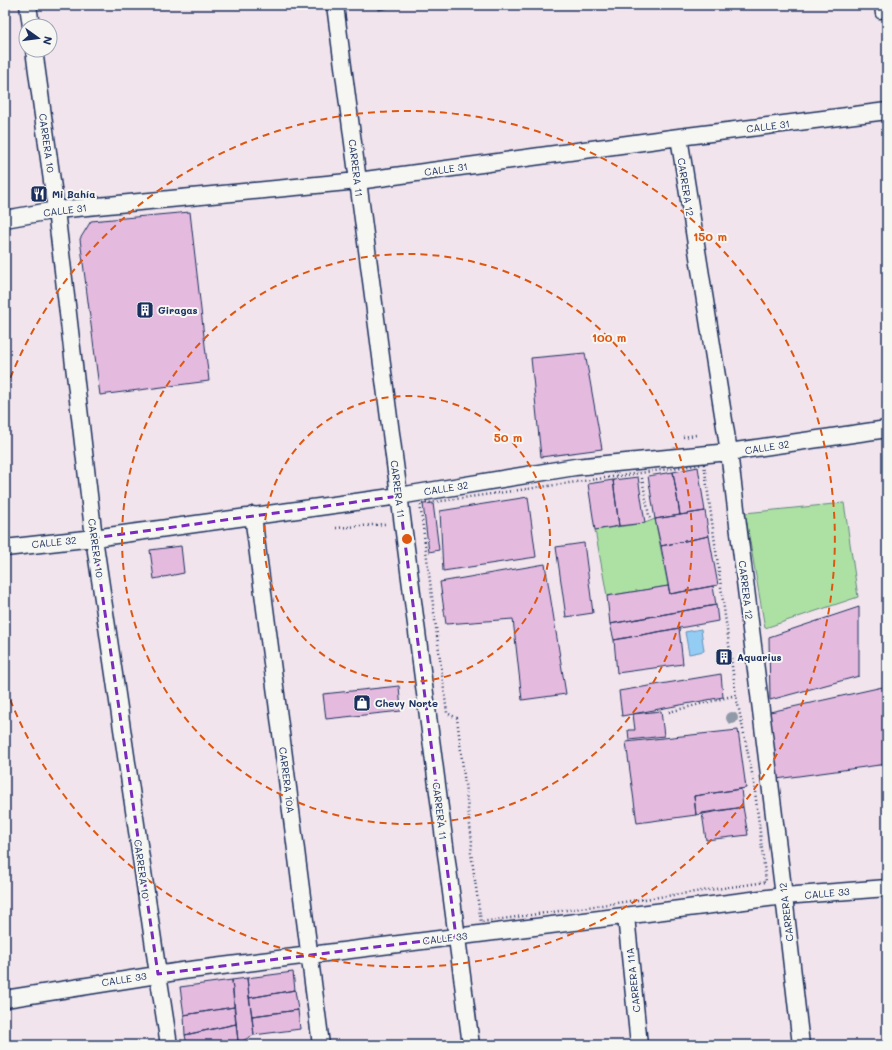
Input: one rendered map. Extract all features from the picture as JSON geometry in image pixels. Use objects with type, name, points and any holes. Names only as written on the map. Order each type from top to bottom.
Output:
[{"type":"street","points":[[28,5],[30,18]]},
{"type":"street","name":"CARRERA 11","points":[[335,5],[471,1045]]},
{"type":"street","name":"CARRERA 10","points":[[35,58],[56,210],[94,538],[169,1045]]},
{"type":"street","name":"CALLE 31","points":[[5,219],[56,210],[358,181],[679,137],[887,112]]},
{"type":"street","name":"CARRERA 12","points":[[679,137],[729,452],[801,1045]]},
{"type":"street","name":"CALLE 32","points":[[5,548],[94,538],[399,496],[576,468],[729,452],[887,428]]},
{"type":"street","name":"CARRERA 10A","points":[[253,515],[321,1045]]},
{"type":"street","name":"CALLE 33","points":[[5,999],[158,974],[784,896],[887,888]]},
{"type":"street","name":"CARRERA 11A","points":[[626,916],[639,1045]]},
{"type":"path","points":[[704,464],[736,695],[754,783],[766,882],[481,922],[471,853],[472,842],[457,718],[447,712],[420,504],[641,473],[704,464]]},
{"type":"path","points":[[641,473],[650,521]]},
{"type":"path","points":[[336,528],[386,524]]},
{"type":"path","points":[[669,712],[736,695]]},
{"type":"highlighted area","points":[[399,496],[456,937],[158,974],[94,538]]},
{"type":"green space","points":[[844,503],[858,597],[765,628],[745,513]]},
{"type":"green space","points":[[655,519],[668,586],[607,596],[595,530],[645,523]]},
{"type":"water","points":[[701,629],[704,651],[689,654],[685,632]]},
{"type":"building","points":[[377,5],[400,5],[379,10]]},
{"type":"building","name":"Giragas","points":[[190,212],[209,381],[100,395],[80,239],[91,221]]},
{"type":"building","points":[[585,353],[602,449],[541,457],[531,358]]},
{"type":"building","points":[[698,467],[705,511],[680,515],[673,472]]},
{"type":"building","points":[[673,472],[680,515],[655,519],[648,476]]},
{"type":"building","points":[[638,477],[645,523],[619,526],[613,480]]},
{"type":"building","points":[[613,480],[619,526],[595,530],[588,484]]},
{"type":"building","points":[[528,497],[536,557],[443,571],[440,511]]},
{"type":"building","points":[[433,503],[439,550],[429,552],[423,504]]},
{"type":"building","points":[[705,511],[709,536],[661,546],[655,519]]},
{"type":"building","points":[[709,536],[718,585],[670,594],[661,546]]},
{"type":"building","points":[[584,543],[593,613],[566,617],[556,547]]},
{"type":"building","points":[[181,546],[184,573],[154,579],[150,550]]},
{"type":"building","points":[[545,564],[566,694],[522,700],[513,619],[446,624],[440,582]]},
{"type":"building","points":[[668,586],[670,594],[713,586],[716,605],[610,624],[607,596]]},
{"type":"building","points":[[716,605],[718,621],[614,640],[610,624]]},
{"type":"building","points":[[859,607],[859,676],[770,700],[769,637]]},
{"type":"building","points":[[679,628],[683,664],[617,673],[614,640]]},
{"type":"building","name":"Aquarius","points":[[727,651],[730,662],[720,664],[718,653]]},
{"type":"building","points":[[721,674],[723,697],[622,716],[619,691]]},
{"type":"building","name":"Chevy Norte","points":[[399,686],[401,711],[326,719],[323,694]]},
{"type":"building","points":[[887,686],[887,764],[769,780],[761,714]]},
{"type":"building","points":[[661,711],[664,736],[629,740],[628,730],[635,730],[633,714]]},
{"type":"building","points":[[738,730],[746,788],[694,796],[696,815],[637,823],[626,742]]},
{"type":"building","points":[[741,789],[743,807],[696,815],[694,796]]},
{"type":"building","points":[[743,807],[748,835],[706,840],[702,813]]},
{"type":"building","points":[[293,972],[295,990],[249,998],[247,978]]},
{"type":"building","points":[[247,978],[254,1035],[242,1041],[238,1041],[232,980]]},
{"type":"building","points":[[232,980],[234,1007],[184,1015],[180,987]]},
{"type":"building","points":[[295,990],[298,1010],[252,1016],[249,998]]},
{"type":"building","points":[[234,1007],[236,1024],[185,1035],[184,1015]]},
{"type":"building","points":[[298,1010],[300,1029],[254,1035],[252,1016]]},
{"type":"building","points":[[236,1024],[238,1041],[219,1045],[187,1045],[185,1035]]},
{"type":"building","points":[[242,1041],[243,1045],[219,1045]]},
{"type":"place","name":"Mi Bahía","points":[[39,194]]},
{"type":"place","name":"Giragas","points":[[145,310]]},
{"type":"place","name":"Aquarius","points":[[724,657]]},
{"type":"place","name":"Chevy Norte","points":[[362,703]]}]
